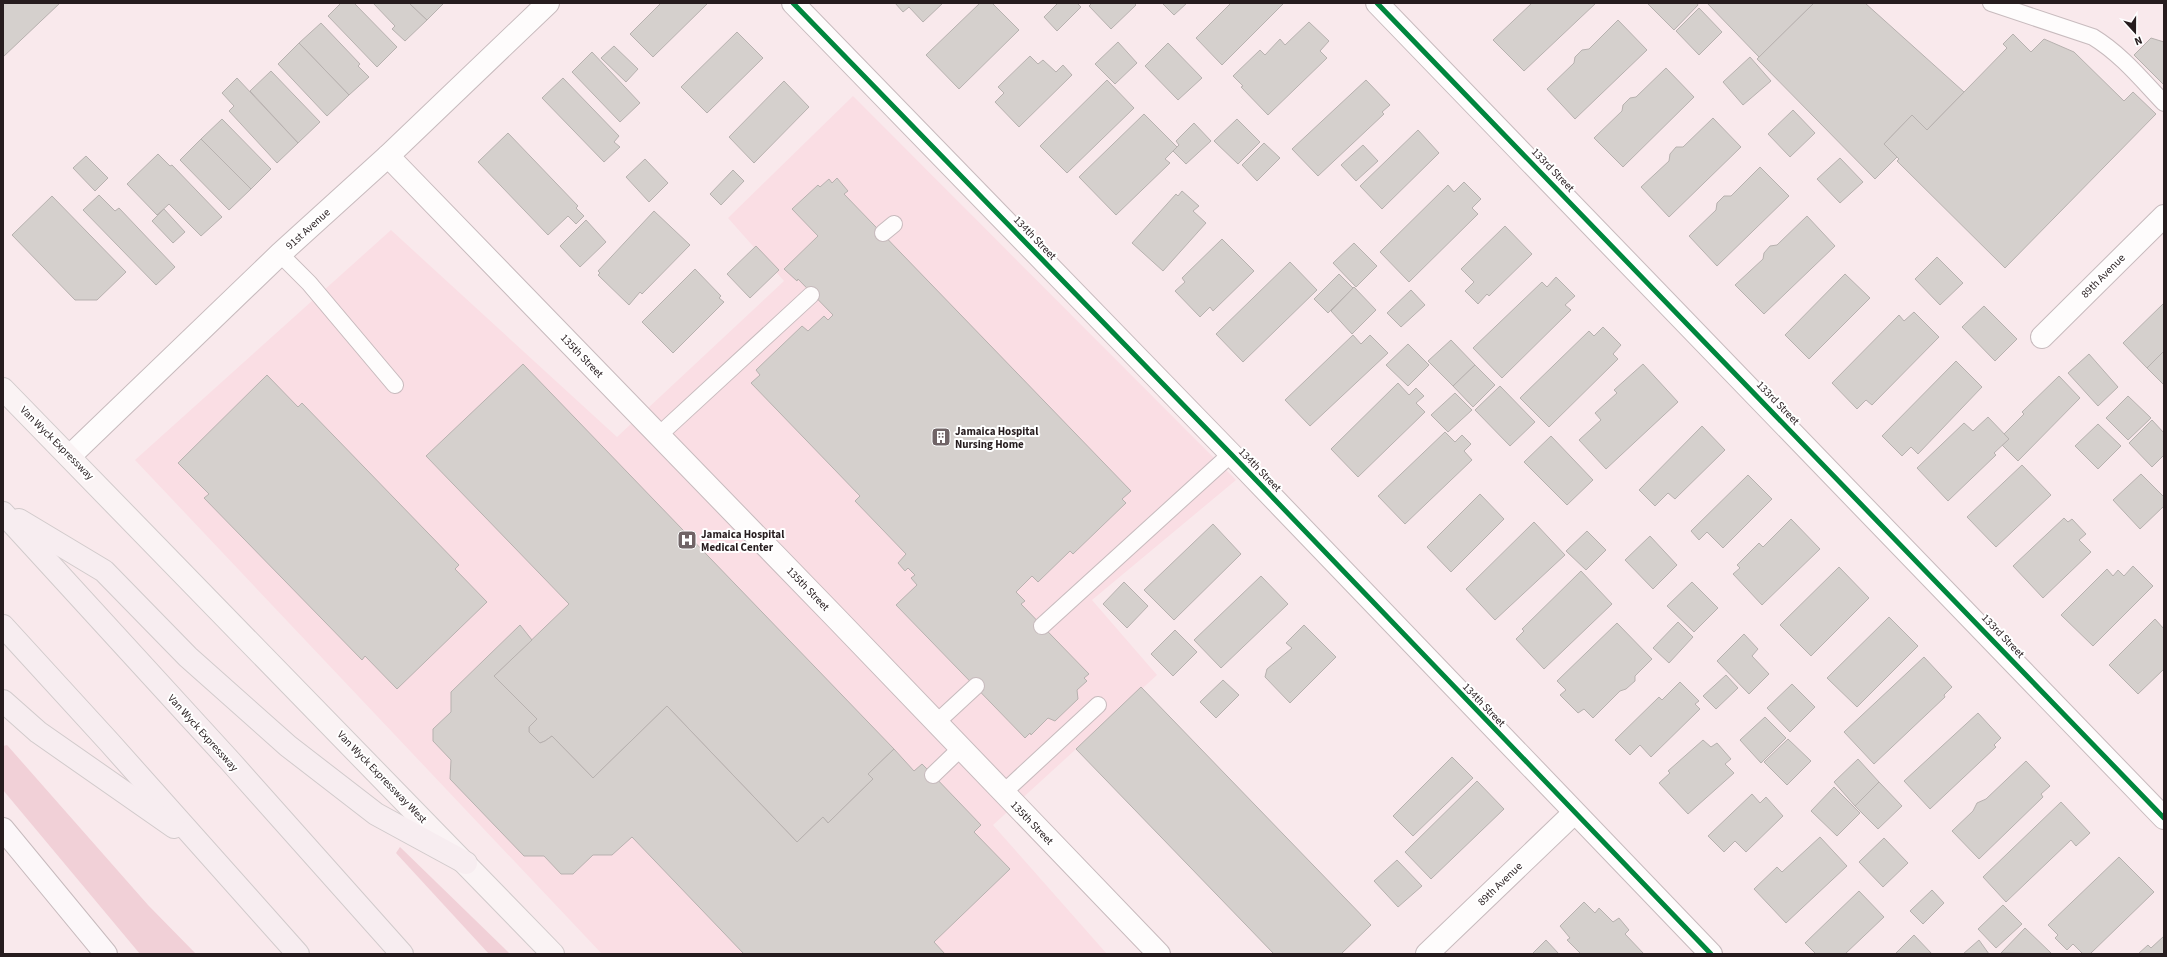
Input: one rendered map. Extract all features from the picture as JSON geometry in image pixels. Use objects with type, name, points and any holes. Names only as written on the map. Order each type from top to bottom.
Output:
[{"type":"highway","points":[[3,512],[104,571],[188,657],[235,700],[300,756],[376,814],[466,864]]},
{"type":"highway","name":"Van Wyck Expressway","points":[[3,512],[230,761],[402,954]]},
{"type":"highway","points":[[3,626],[203,847],[296,953]]},
{"type":"highway","points":[[3,701],[38,732],[203,847]]},
{"type":"main road","name":"Van Wyck Expressway","points":[[3,389],[210,601]]},
{"type":"main road","name":"Van Wyck Expressway West","points":[[210,601],[553,954]]},
{"type":"main road","points":[[3,830],[106,954]]},
{"type":"street","name":"91st Avenue","points":[[70,456],[280,254],[388,156],[548,3]]},
{"type":"street","name":"134th Street","points":[[793,3],[1231,454],[1711,954]]},
{"type":"street","name":"133rd Street","points":[[1377,3],[2164,818]]},
{"type":"street","name":"135th Street","points":[[388,156],[1159,954]]},
{"type":"street","name":"89th Avenue","points":[[2042,336],[2164,216]]},
{"type":"street","name":"89th Avenue","points":[[1427,954],[1574,813]]},
{"type":"lane","points":[[1991,3],[2093,37],[2106,45],[2125,62],[2164,103]]},
{"type":"lane","points":[[280,254],[309,283],[394,385]]},
{"type":"lane","points":[[659,435],[812,295]]},
{"type":"lane","points":[[1042,626],[1231,454]]},
{"type":"lane","points":[[936,723],[976,686]]},
{"type":"lane","points":[[1003,793],[1098,705]]},
{"type":"lane","points":[[933,775],[960,749]]},
{"type":"shaded area","name":"Jamaica Hospital Medical Center","points":[[853,96],[1236,480],[1092,600],[1157,675],[993,825],[1107,954],[602,954],[135,460],[391,230],[617,437],[784,281],[728,218]]},
{"type":"shaded area","points":[[7,745],[148,905],[196,954],[140,954],[3,790],[3,746]]},
{"type":"shaded area","points":[[400,847],[510,954],[489,954],[396,853]]},
{"type":"building","points":[[3,3],[60,3],[3,57]]},
{"type":"building","points":[[341,3],[354,3],[397,47],[377,67],[328,16]]},
{"type":"building","points":[[373,3],[409,3],[427,20],[405,41],[392,29],[395,26]]},
{"type":"building","points":[[409,3],[444,3],[427,20]]},
{"type":"building","points":[[661,3],[708,3],[653,57],[630,34]]},
{"type":"building","points":[[895,3],[943,3],[923,22],[909,7],[903,12]]},
{"type":"building","points":[[980,3],[992,3],[1019,30],[959,89],[926,55]]},
{"type":"building","points":[[1058,3],[1077,3],[1081,7],[1057,31],[1044,17]]},
{"type":"building","points":[[1092,3],[1134,3],[1136,5],[1111,29],[1089,6]]},
{"type":"building","points":[[1162,3],[1187,3],[1174,15]]},
{"type":"building","points":[[1231,3],[1284,3],[1222,65],[1196,38]]},
{"type":"building","points":[[1532,3],[1596,3],[1524,71],[1493,40]]},
{"type":"building","points":[[1647,3],[1697,3],[1698,5],[1674,30]]},
{"type":"building","points":[[1707,3],[1814,3],[1759,57]]},
{"type":"building","points":[[1814,3],[1865,3],[1964,92],[1927,130],[1912,115],[1884,144],[1897,157],[1875,179],[1757,59]]},
{"type":"building","points":[[1699,8],[1722,32],[1699,55],[1676,31]]},
{"type":"building","points":[[1618,20],[1647,50],[1575,119],[1547,89],[1574,63],[1575,57],[1582,50],[1589,49]]},
{"type":"building","points":[[1309,22],[1329,41],[1320,51],[1327,58],[1268,115],[1241,87],[1243,86],[1233,76],[1260,50],[1265,55],[1280,39],[1285,45]]},
{"type":"building","points":[[321,23],[360,64],[358,66],[369,77],[349,95],[299,43]]},
{"type":"building","points":[[737,32],[763,58],[707,113],[681,87]]},
{"type":"building","points":[[2013,34],[2031,52],[2044,39],[2074,52],[2124,101],[2133,92],[2156,114],[2005,268],[1897,161],[1899,159],[1884,144],[1912,115],[1927,130],[2007,48],[2003,44]]},
{"type":"building","points":[[2151,38],[2164,42],[2164,85],[2134,55]]},
{"type":"building","points":[[1118,42],[1137,63],[1115,84],[1095,64]]},
{"type":"building","points":[[299,43],[349,95],[327,116],[278,64]]},
{"type":"building","points":[[1168,43],[1202,78],[1178,100],[1145,66]]},
{"type":"building","points":[[614,46],[638,69],[626,82],[601,58]]},
{"type":"building","points":[[592,52],[640,103],[620,122],[572,72]]},
{"type":"building","points":[[1030,56],[1038,64],[1043,60],[1056,72],[1063,65],[1072,75],[1019,127],[995,102],[1004,93],[998,87]]},
{"type":"building","points":[[1750,57],[1771,81],[1743,105],[1723,82]]},
{"type":"building","points":[[1666,68],[1694,97],[1623,167],[1594,138],[1622,111],[1623,105],[1630,98],[1636,97]]},
{"type":"building","points":[[271,71],[320,122],[298,143],[250,91]]},
{"type":"building","points":[[237,78],[298,143],[277,163],[229,111],[234,106],[222,93]]},
{"type":"building","points":[[563,78],[619,136],[614,142],[620,147],[604,162],[542,98]]},
{"type":"building","points":[[1107,80],[1134,108],[1067,173],[1040,146]]},
{"type":"building","points":[[1366,80],[1390,105],[1382,112],[1384,114],[1318,176],[1292,149]]},
{"type":"building","points":[[784,81],[809,107],[754,163],[729,137]]},
{"type":"building","points":[[1793,110],[1815,133],[1790,157],[1768,134]]},
{"type":"building","points":[[1144,114],[1177,147],[1165,159],[1170,163],[1116,215],[1079,177]]},
{"type":"building","points":[[1713,118],[1741,147],[1669,217],[1641,187],[1669,161],[1670,154],[1676,147],[1683,147]]},
{"type":"building","points":[[222,119],[271,169],[251,189],[201,139]]},
{"type":"building","points":[[1237,119],[1260,142],[1238,164],[1214,141]]},
{"type":"building","points":[[1194,123],[1211,141],[1186,164],[1173,151],[1179,145],[1176,141]]},
{"type":"building","points":[[1418,130],[1439,153],[1382,209],[1360,186]]},
{"type":"building","points":[[508,133],[578,206],[576,208],[584,216],[576,224],[568,216],[548,235],[478,162]]},
{"type":"building","points":[[201,139],[251,189],[229,210],[180,160]]},
{"type":"building","points":[[1264,143],[1280,158],[1257,181],[1242,165]]},
{"type":"building","points":[[1363,145],[1378,161],[1356,181],[1341,165]]},
{"type":"building","points":[[158,154],[170,166],[172,165],[222,217],[201,236],[169,204],[157,215],[127,184]]},
{"type":"building","points":[[86,156],[108,178],[95,191],[73,168]]},
{"type":"building","points":[[1840,158],[1863,182],[1840,203],[1817,179]]},
{"type":"building","points":[[645,159],[668,183],[649,202],[626,177]]},
{"type":"building","points":[[1760,167],[1789,196],[1717,266],[1689,236],[1716,210],[1717,203],[1724,196],[1731,196]]},
{"type":"building","points":[[733,170],[744,181],[721,205],[710,194]]},
{"type":"building","name":"Jamaica Hospital Nursing Home","points":[[837,178],[848,191],[844,194],[1131,491],[1122,499],[1126,503],[1073,554],[1070,551],[1038,582],[1032,576],[1016,592],[1025,601],[1021,604],[1089,674],[1084,678],[1087,681],[1077,690],[1078,699],[1055,721],[1048,718],[1031,735],[1030,733],[1025,738],[896,605],[917,585],[911,578],[915,575],[908,568],[905,571],[898,563],[906,554],[855,501],[860,496],[751,383],[760,375],[756,370],[802,326],[808,331],[824,316],[828,320],[833,315],[798,279],[797,281],[784,269],[818,236],[792,209],[818,185],[820,187],[829,179],[832,183]]},
{"type":"building","points":[[1464,182],[1481,199],[1472,208],[1478,214],[1409,282],[1380,252],[1448,185],[1454,192]]},
{"type":"building","points":[[1182,191],[1199,206],[1193,211],[1206,223],[1163,271],[1132,243],[1176,194],[1178,196]]},
{"type":"building","points":[[99,195],[115,211],[119,208],[175,267],[156,285],[83,210]]},
{"type":"building","points":[[52,196],[126,272],[97,300],[75,300],[12,235]]},
{"type":"building","points":[[164,209],[185,232],[173,243],[152,221]]},
{"type":"building","points":[[654,211],[690,245],[642,294],[640,292],[629,305],[598,275],[600,273],[598,271]]},
{"type":"building","points":[[1807,216],[1835,246],[1764,314],[1735,285],[1763,259],[1764,253],[1770,246],[1777,245]]},
{"type":"building","points":[[586,220],[606,242],[580,267],[560,246]]},
{"type":"building","points":[[1505,226],[1532,254],[1489,296],[1487,294],[1478,304],[1465,291],[1474,282],[1461,269]]},
{"type":"building","points":[[1222,239],[1254,271],[1213,311],[1210,307],[1200,317],[1175,291],[1185,282],[1182,278]]},
{"type":"building","points":[[1354,243],[1377,266],[1356,287],[1333,263]]},
{"type":"building","points":[[756,246],[779,270],[750,298],[727,274]]},
{"type":"building","points":[[1937,257],[1963,283],[1940,305],[1915,279]]},
{"type":"building","points":[[1290,262],[1317,290],[1243,362],[1216,334]]},
{"type":"building","points":[[695,269],[721,296],[719,298],[724,302],[673,353],[642,322]]},
{"type":"building","points":[[1339,274],[1353,288],[1328,313],[1314,299]]},
{"type":"building","points":[[1845,274],[1870,298],[1809,359],[1785,335]]},
{"type":"building","points":[[1556,277],[1575,296],[1565,305],[1571,310],[1502,378],[1473,348],[1542,282],[1547,287]]},
{"type":"building","points":[[1354,287],[1376,310],[1352,334],[1331,311]]},
{"type":"building","points":[[1411,290],[1425,305],[1401,327],[1387,313]]},
{"type":"building","points":[[2164,303],[2164,351],[2147,368],[2123,343]]},
{"type":"building","points":[[1984,306],[2017,339],[1995,361],[1962,327]]},
{"type":"building","points":[[1914,312],[1939,337],[1872,405],[1866,400],[1857,409],[1832,383],[1899,315],[1904,321]]},
{"type":"building","points":[[1603,327],[1621,345],[1613,354],[1618,359],[1549,427],[1520,398],[1589,331],[1594,336]]},
{"type":"building","points":[[1353,335],[1361,344],[1370,335],[1388,353],[1310,426],[1285,400]]},
{"type":"building","points":[[1451,340],[1475,365],[1453,386],[1428,361]]},
{"type":"building","points":[[1408,344],[1429,365],[1408,386],[1386,365]]},
{"type":"building","points":[[2164,351],[2164,385],[2147,368]]},
{"type":"building","points":[[2089,354],[2118,387],[2098,406],[2068,373]]},
{"type":"building","points":[[1956,361],[1982,387],[1918,454],[1911,447],[1902,456],[1882,436]]},
{"type":"building","points":[[523,364],[894,749],[868,774],[873,779],[828,823],[823,817],[797,842],[667,706],[593,778],[552,736],[540,743],[529,732],[529,727],[537,719],[494,676],[569,604],[426,456]]},
{"type":"building","points":[[1643,364],[1678,402],[1606,469],[1579,440],[1601,420],[1595,413],[1617,393],[1614,390]]},
{"type":"building","points":[[1475,365],[1495,385],[1473,407],[1453,386]]},
{"type":"building","points":[[267,375],[298,407],[302,403],[459,565],[455,569],[487,602],[397,689],[365,656],[362,660],[204,498],[209,494],[178,463]]},
{"type":"building","points":[[2059,376],[2080,398],[2018,461],[2002,445],[2009,439],[2004,434],[2024,414],[2022,412]]},
{"type":"building","points":[[1398,383],[1409,395],[1416,388],[1424,396],[1416,403],[1425,412],[1358,477],[1331,449]]},
{"type":"building","points":[[1500,386],[1535,422],[1510,446],[1475,410]]},
{"type":"building","points":[[1455,393],[1472,410],[1448,432],[1431,415]]},
{"type":"building","points":[[2128,396],[2151,418],[2128,440],[2106,418]]},
{"type":"building","points":[[1988,417],[2009,439],[1994,453],[1996,455],[1948,501],[1917,468],[1964,423],[1973,431]]},
{"type":"building","points":[[2152,420],[2164,433],[2164,455],[2152,467],[2129,443]]},
{"type":"building","points":[[2098,424],[2121,446],[2098,469],[2075,446]]},
{"type":"building","points":[[1702,426],[1725,450],[1675,499],[1668,493],[1655,506],[1639,490]]},
{"type":"building","points":[[1445,432],[1455,442],[1462,435],[1471,444],[1464,451],[1472,460],[1405,524],[1378,496]]},
{"type":"building","points":[[1551,436],[1593,480],[1567,505],[1524,462]]},
{"type":"building","points":[[2022,465],[2051,495],[1996,547],[1967,517]]},
{"type":"building","points":[[2141,474],[2164,497],[2164,506],[2140,529],[2113,500]]},
{"type":"building","points":[[1748,475],[1772,499],[1723,548],[1707,532],[1699,540],[1691,531]]},
{"type":"building","points":[[1480,494],[1504,519],[1451,572],[1427,547]]},
{"type":"building","points":[[2064,518],[2068,522],[2072,519],[2086,534],[2079,540],[2091,552],[2043,598],[2013,566]]},
{"type":"building","points":[[1791,519],[1820,549],[1762,605],[1733,574],[1740,568],[1737,565],[1759,543],[1763,547]]},
{"type":"building","points":[[1534,522],[1565,555],[1495,620],[1466,589]]},
{"type":"building","points":[[1213,524],[1241,554],[1174,620],[1144,590]]},
{"type":"building","points":[[1587,531],[1606,550],[1586,570],[1566,551]]},
{"type":"building","points":[[1650,536],[1677,565],[1653,589],[1625,560]]},
{"type":"building","points":[[2133,566],[2153,586],[2093,646],[2061,615],[2107,569],[2113,576],[2118,570],[2124,576]]},
{"type":"building","points":[[1839,567],[1869,598],[1811,656],[1780,625]]},
{"type":"building","points":[[1581,571],[1612,604],[1544,669],[1516,639],[1524,631],[1522,629]]},
{"type":"building","points":[[1261,576],[1288,604],[1221,668],[1194,640]]},
{"type":"building","points":[[1124,582],[1148,606],[1127,628],[1103,604]]},
{"type":"building","points":[[1692,582],[1718,608],[1694,632],[1667,606]]},
{"type":"building","points":[[1889,617],[1918,646],[1857,707],[1827,678]]},
{"type":"building","points":[[2155,619],[2164,629],[2164,669],[2138,694],[2109,665]]},
{"type":"building","points":[[1678,622],[1693,637],[1669,663],[1653,648]]},
{"type":"building","points":[[1617,623],[1652,659],[1635,676],[1635,681],[1626,689],[1620,691],[1593,718],[1584,709],[1578,713],[1560,695],[1566,690],[1557,681]]},
{"type":"building","points":[[520,625],[532,640],[494,676],[537,719],[529,727],[529,732],[540,743],[552,736],[593,778],[667,706],[797,842],[823,817],[828,823],[873,779],[868,774],[894,749],[914,771],[922,764],[933,775],[981,825],[974,832],[1010,869],[934,942],[945,954],[744,954],[632,837],[612,855],[593,855],[573,874],[561,874],[544,856],[524,856],[450,779],[451,760],[433,741],[433,729],[451,712],[451,692]]},
{"type":"building","points":[[1304,625],[1336,657],[1290,703],[1265,677],[1267,669],[1292,648],[1286,643]]},
{"type":"building","points":[[1175,630],[1197,652],[1173,676],[1151,654]]},
{"type":"building","points":[[1744,634],[1758,649],[1752,656],[1769,674],[1749,694],[1717,661]]},
{"type":"building","points":[[1924,657],[1952,687],[1944,695],[1945,697],[1874,764],[1844,732]]},
{"type":"building","points":[[1726,675],[1738,688],[1716,709],[1703,696]]},
{"type":"building","points":[[1223,680],[1239,695],[1216,718],[1200,702]]},
{"type":"building","points":[[1680,682],[1699,701],[1695,704],[1700,709],[1651,757],[1640,745],[1630,755],[1615,740],[1659,697],[1662,700]]},
{"type":"building","points":[[1792,684],[1815,707],[1790,732],[1767,708]]},
{"type":"building","points":[[1141,687],[1371,925],[1341,954],[1274,954],[1076,749]]},
{"type":"building","points":[[1978,713],[2001,738],[1994,745],[1996,747],[1930,809],[1904,781]]},
{"type":"building","points":[[1765,717],[1786,738],[1761,763],[1740,740]]},
{"type":"building","points":[[1788,739],[1811,761],[1787,785],[1764,762]]},
{"type":"building","points":[[1703,740],[1711,747],[1717,743],[1731,759],[1725,764],[1734,773],[1688,814],[1659,783],[1670,773],[1668,771]]},
{"type":"building","points":[[1452,757],[1473,778],[1413,836],[1393,816]]},
{"type":"building","points":[[1858,759],[1879,782],[1855,806],[1834,782]]},
{"type":"building","points":[[2026,761],[2050,786],[2041,794],[2043,797],[1979,859],[1952,831],[1973,811],[1977,803],[1986,799]]},
{"type":"building","points":[[1477,781],[1504,809],[1431,879],[1405,852]]},
{"type":"building","points":[[1879,782],[1902,806],[1878,829],[1855,806]]},
{"type":"building","points":[[1834,787],[1860,813],[1837,836],[1811,811]]},
{"type":"building","points":[[1752,794],[1760,803],[1766,797],[1783,816],[1746,852],[1735,841],[1724,852],[1708,836]]},
{"type":"building","points":[[2061,802],[2090,833],[2076,846],[2071,840],[2006,902],[1983,877]]},
{"type":"building","points":[[1820,837],[1847,866],[1786,923],[1754,889],[1777,867],[1782,872]]},
{"type":"building","points":[[1884,838],[1908,863],[1883,887],[1859,862]]},
{"type":"building","points":[[2119,857],[2154,892],[2090,954],[2083,954],[2073,944],[2067,950],[2055,938],[2058,935],[2048,925]]},
{"type":"building","points":[[1397,860],[1422,886],[1398,907],[1374,881]]},
{"type":"building","points":[[1932,890],[1944,903],[1923,924],[1910,911]]},
{"type":"building","points":[[1859,891],[1884,917],[1845,954],[1816,954],[1805,943]]},
{"type":"building","points":[[1584,902],[1595,913],[1599,908],[1613,922],[1619,918],[1629,930],[1625,934],[1644,954],[1581,954],[1567,940],[1570,938],[1560,926]]},
{"type":"building","points":[[2003,905],[2022,924],[1996,948],[1978,929]]},
{"type":"building","points":[[2025,928],[2051,953],[2050,954],[2001,953]]},
{"type":"building","points":[[1914,935],[1932,954],[1895,954]]},
{"type":"building","points":[[2164,936],[2164,954],[2138,954],[2148,945],[2151,948]]},
{"type":"building","points":[[1546,940],[1559,954],[1532,954]]},
{"type":"building","points":[[1979,940],[1989,954],[1963,954]]},
{"type":"cycle path","points":[[793,3],[1231,454],[1711,954]]},
{"type":"cycle path","points":[[1377,3],[2164,818]]},
{"type":"place","name":"Jamaica Hospital Nursing Home","points":[[941,437]]},
{"type":"place","name":"Jamaica Hospital Medical Center","points":[[687,540]]}]
